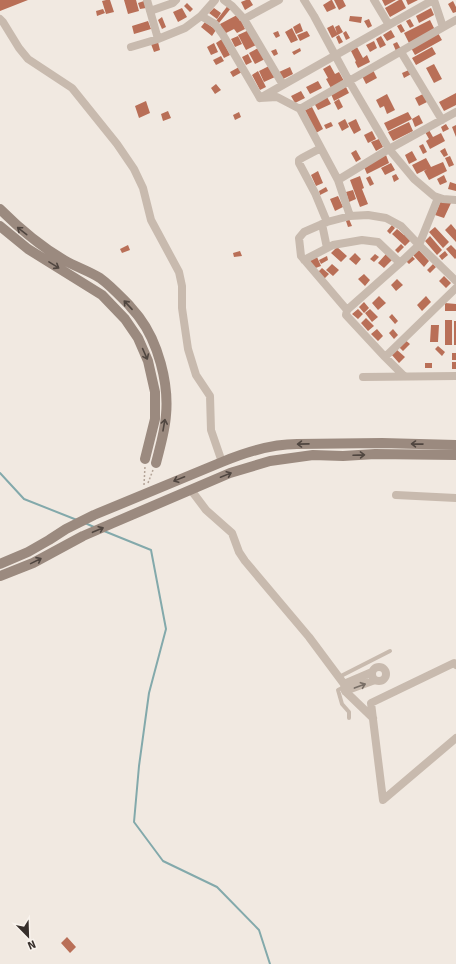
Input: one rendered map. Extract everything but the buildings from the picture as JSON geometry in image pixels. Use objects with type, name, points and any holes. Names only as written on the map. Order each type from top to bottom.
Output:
[{"type":"street","points":[[147,0],[158,39]]},
{"type":"street","points":[[150,11],[173,3],[176,0]]},
{"type":"street","points":[[131,47],[158,39],[185,28],[201,16],[215,0]]},
{"type":"street","points":[[224,0],[244,19],[283,84]]},
{"type":"street","points":[[244,19],[279,0]]},
{"type":"street","points":[[304,0],[389,149],[414,179],[434,196],[438,198],[456,200]]},
{"type":"street","points":[[374,0],[389,25]]},
{"type":"street","points":[[260,98],[434,0],[443,27]]},
{"type":"street","points":[[201,16],[215,24],[223,35],[260,98]]},
{"type":"street","points":[[0,19],[4,22],[18,48],[28,59],[72,88],[117,144],[134,168],[143,188],[151,220],[179,272],[182,286],[182,308],[188,349],[196,375],[210,396],[211,430],[222,462]]},
{"type":"street","points":[[300,109],[456,20]]},
{"type":"street","points":[[401,52],[442,120]]},
{"type":"street","points":[[260,98],[277,97],[300,109],[338,180],[350,216]]},
{"type":"street","points":[[338,180],[389,149],[456,112]]},
{"type":"street","points":[[321,148],[299,160],[299,163],[315,192],[324,223],[327,248]]},
{"type":"street","points":[[404,376],[346,315],[347,310],[419,245],[438,198]]},
{"type":"street","points":[[0,209],[16,226],[43,246],[65,261],[99,278],[116,292],[139,316],[150,336],[159,360],[166,391],[166,415],[156,462]]},
{"type":"street","points":[[347,310],[301,256],[299,238],[304,232],[324,223],[350,216],[368,215],[386,218],[401,226],[456,281]]},
{"type":"street","points":[[0,226],[28,249],[102,295],[125,319],[138,338],[148,361],[155,392],[154,419],[145,458]]},
{"type":"street","points":[[304,260],[333,245],[362,240],[378,242],[400,263]]},
{"type":"street","points":[[385,357],[456,288]]},
{"type":"street","points":[[364,377],[456,376]]},
{"type":"street","points":[[0,564],[28,552],[66,529],[94,515],[242,454],[264,448],[286,444],[456,445]]},
{"type":"street","points":[[0,576],[33,563],[83,536],[230,473],[270,461],[312,455],[456,455]]},
{"type":"street","points":[[191,490],[206,510],[232,532],[239,552],[245,561],[309,637],[339,676],[345,687],[373,718]]},
{"type":"street","points":[[396,495],[456,498]]},
{"type":"street","points":[[456,665],[454,663],[371,703],[383,800],[456,738]]},
{"type":"street","points":[[377,667],[382,667],[386,671],[384,680],[345,687],[372,672],[377,667]]},
{"type":"street","points":[[372,672],[372,676],[378,680],[388,695]]},
{"type":"lane","points":[[339,676],[390,651]]},
{"type":"lane","points":[[345,687],[338,690],[342,704],[349,712],[349,718]]},
{"type":"path","points":[[144,494],[145,458]]},
{"type":"path","points":[[144,494],[156,462]]},
{"type":"waterway","points":[[0,473],[24,499],[77,520]]},
{"type":"waterway","points":[[85,523],[94,527]]},
{"type":"waterway","points":[[104,531],[151,550],[166,629],[149,693],[139,766],[134,822],[163,861],[217,887],[259,930],[270,964]]}]
